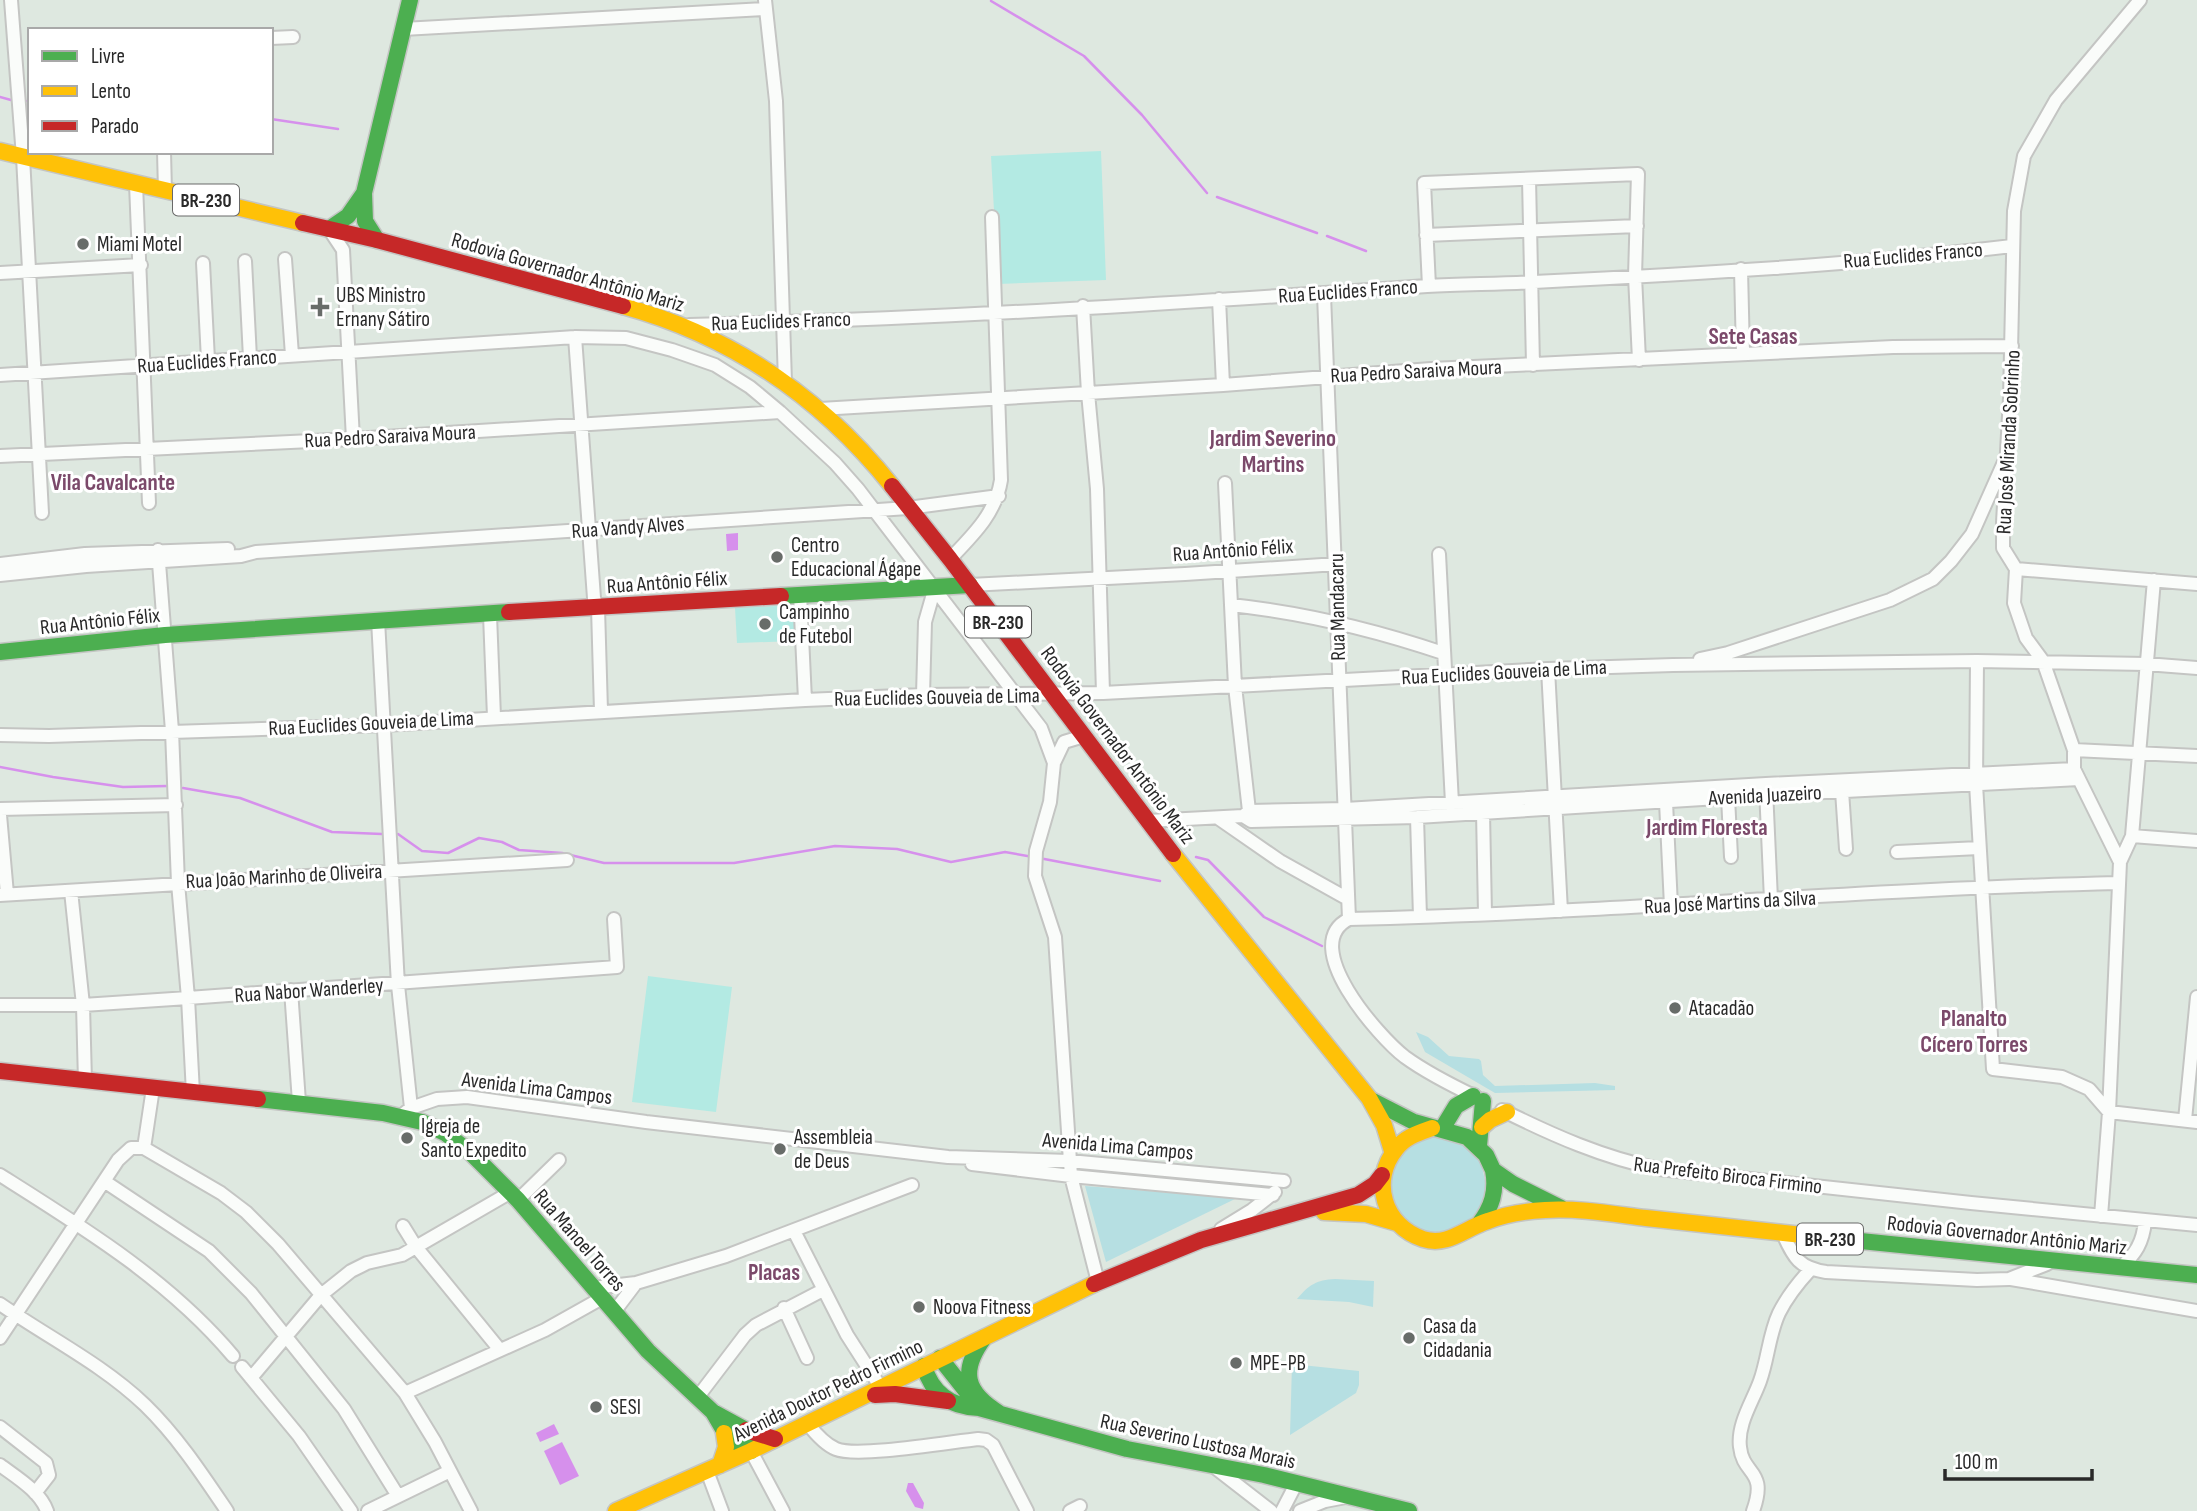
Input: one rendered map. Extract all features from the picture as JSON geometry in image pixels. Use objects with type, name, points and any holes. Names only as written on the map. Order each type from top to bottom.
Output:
[{"type":"main road","points":[[356,221],[410,0]]},
{"type":"main road","name":"Rodovia Governador Antônio Mariz","points":[[0,151],[377,240],[596,298],[682,325],[750,358],[785,382],[820,409],[880,471],[970,584],[1148,821],[1276,985],[1369,1098],[1384,1125],[1392,1151]]},
{"type":"main road","points":[[329,229],[356,221]]},
{"type":"main road","points":[[356,221],[377,240]]},
{"type":"main road","name":"Rua Antônio Félix","points":[[0,652],[164,635],[970,584]]},
{"type":"main road","name":"Avenida Lima Campos","points":[[0,1071],[192,1093],[406,1112]]},
{"type":"main road","points":[[1452,1086],[1455,1102],[1452,1114]]},
{"type":"main road","name":"Rodovia Governador Antônio Mariz","points":[[1369,1098],[1400,1116],[1467,1137],[1479,1146],[1493,1170],[1513,1184],[1563,1209]]},
{"type":"main road","points":[[1397,1223],[1386,1206],[1381,1185],[1382,1175],[1392,1151],[1410,1136],[1437,1128],[1452,1114],[1456,1106],[1478,1098],[1482,1127],[1479,1146]]},
{"type":"main road","name":"Rua Manoel Torres","points":[[406,1112],[445,1133],[470,1152],[515,1196],[648,1351],[697,1398],[713,1412],[746,1430],[775,1439]]},
{"type":"main road","points":[[1482,1127],[1507,1112]]},
{"type":"main road","points":[[1479,1224],[1489,1211],[1494,1198],[1493,1170]]},
{"type":"main road","name":"Avenida Doutor Pedro Firmino","points":[[616,1511],[751,1451],[1098,1282],[1200,1240],[1358,1195],[1375,1184],[1382,1175]]},
{"type":"main road","name":"Rodovia Governador Antônio Mariz","points":[[1397,1223],[1408,1232],[1423,1238],[1443,1241],[1462,1236],[1479,1224],[1506,1216],[1563,1209],[2197,1275]]},
{"type":"main road","name":"Avenida Doutor Pedro Firmino","points":[[1293,1214],[1351,1213],[1397,1223]]},
{"type":"main road","points":[[985,1337],[974,1350],[970,1378],[974,1393],[999,1413]]},
{"type":"main road","points":[[940,1358],[979,1408]]},
{"type":"main road","points":[[924,1366],[933,1389],[948,1402]]},
{"type":"main road","name":"Rua Severino Lustosa Morais","points":[[864,1396],[895,1394],[948,1402],[958,1407],[979,1408],[1127,1449],[1264,1475],[1409,1511]]},
{"type":"main road","name":"Rua Manoel Torres","points":[[713,1412],[724,1433],[736,1445],[751,1451]]},
{"type":"main road","points":[[746,1430],[751,1439],[751,1451]]},
{"type":"main road","points":[[714,1468],[726,1447],[724,1433]]},
{"type":"street","name":"Rua José Miranda Sobrinho","points":[[2120,862],[2077,774],[2074,750],[2043,661],[2026,638],[2014,603],[2016,569],[2003,548],[2012,346],[2012,246],[2018,184],[2024,156],[2056,100],[2140,0]]},
{"type":"street","points":[[7,2],[15,55],[23,157],[42,513]]},
{"type":"street","points":[[403,29],[765,4],[776,101],[785,382]]},
{"type":"street","points":[[273,38],[293,37]]},
{"type":"street","points":[[15,55],[28,54]]},
{"type":"street","points":[[164,154],[165,191]]},
{"type":"street","points":[[1429,286],[1424,183],[1638,174],[1635,276],[1639,360]]},
{"type":"street","points":[[1529,179],[1533,365]]},
{"type":"street","points":[[136,184],[149,503]]},
{"type":"street","points":[[950,559],[973,536],[999,496],[1002,461],[992,217]]},
{"type":"street","points":[[1426,235],[1637,226]]},
{"type":"street","points":[[329,229],[343,250],[353,439]]},
{"type":"street","points":[[343,250],[377,240]]},
{"type":"street","name":"Rua Euclides Franco","points":[[682,325],[1325,295],[1429,286],[1635,276],[1920,257],[2012,246]]},
{"type":"street","points":[[285,259],[292,355]]},
{"type":"street","points":[[245,261],[250,358]]},
{"type":"street","points":[[203,262],[208,360]]},
{"type":"street","points":[[0,273],[141,265]]},
{"type":"street","points":[[1741,269],[1744,354]]},
{"type":"street","name":"Rua Mandacaru","points":[[1325,295],[1348,899],[1345,921],[1333,936],[1334,958],[1343,981],[1358,1005]]},
{"type":"street","points":[[1219,299],[1223,385]]},
{"type":"street","points":[[1083,306],[1097,489],[1103,693]]},
{"type":"street","points":[[575,337],[594,598],[598,607],[601,711]]},
{"type":"street","name":"Rua Euclides Franco","points":[[0,374],[575,337],[626,338],[715,365],[750,387],[835,463],[935,587],[1017,695],[1041,728],[1054,764]]},
{"type":"street","name":"Rua Pedro Saraiva Moura","points":[[820,409],[1223,385],[1432,369],[1893,346],[2012,346]]},
{"type":"street","name":"Rua Pedro Saraiva Moura","points":[[0,456],[353,439],[780,412]]},
{"type":"street","points":[[1673,665],[1728,653],[1890,600],[1933,579],[1972,534],[2008,453]]},
{"type":"street","points":[[1226,483],[1234,686],[1246,813]]},
{"type":"street","name":"Rua Vandy Alves","points":[[0,564],[158,555],[241,556],[256,552],[873,511],[999,496]]},
{"type":"street","points":[[1438,554],[1452,803]]},
{"type":"street","points":[[158,555],[172,731],[178,883],[188,998],[192,1093]]},
{"type":"street","name":"Rua Vandy Alves","points":[[0,575],[85,560]]},
{"type":"street","name":"Rua Antônio Félix","points":[[970,584],[1230,572],[1337,564]]},
{"type":"street","points":[[2016,569],[2197,584]]},
{"type":"street","points":[[2101,1216],[2109,1112],[2118,883],[2120,862],[2132,836],[2154,580]]},
{"type":"street","points":[[923,695],[925,622],[935,587]]},
{"type":"street","points":[[800,594],[805,700]]},
{"type":"street","points":[[1231,605],[1286,611],[1336,621],[1377,631],[1443,653]]},
{"type":"street","points":[[491,615],[495,717]]},
{"type":"street","points":[[378,620],[406,1112]]},
{"type":"street","points":[[1978,661],[1976,778],[1993,1069],[2062,1077],[2089,1089],[2109,1112],[2191,1121],[2197,997]]},
{"type":"street","name":"Rua Euclides Gouveia de Lima","points":[[0,735],[49,736],[384,725],[805,700],[923,695],[1103,693],[1548,669],[1673,665],[2043,661],[2197,668]]},
{"type":"street","points":[[1548,669],[1561,911]]},
{"type":"street","points":[[1084,736],[1064,742],[1054,764],[1050,802],[1035,857],[1039,889],[1055,937],[1071,1176],[1098,1282]]},
{"type":"street","points":[[2074,750],[2141,751],[2197,756]]},
{"type":"street","name":"Avenida Juazeiro","points":[[1148,821],[1217,818],[1246,813],[1417,817],[1555,803],[1766,789],[2077,774]]},
{"type":"street","name":"Avenida Juazeiro","points":[[1345,814],[1452,803],[1666,802],[1728,797],[1766,789],[1842,791],[1976,778]]},
{"type":"street","points":[[1766,789],[1771,900]]},
{"type":"street","points":[[1842,791],[1846,849]]},
{"type":"street","points":[[1728,797],[1731,857]]},
{"type":"street","points":[[1666,802],[1671,906]]},
{"type":"street","points":[[0,809],[176,805]]},
{"type":"street","points":[[1483,812],[1485,914]]},
{"type":"street","points":[[0,815],[3,895]]},
{"type":"street","points":[[1417,817],[1420,917]]},
{"type":"street","points":[[1217,818],[1280,862],[1348,899]]},
{"type":"street","points":[[2132,836],[2197,841]]},
{"type":"street","points":[[1897,852],[1979,848]]},
{"type":"street","name":"Rua João Marinho de Oliveira","points":[[3,895],[567,860]]},
{"type":"street","name":"Rua José Martins da Silva","points":[[1345,921],[1671,906],[1981,886],[2118,883]]},
{"type":"street","points":[[71,891],[83,1004],[85,1081]]},
{"type":"street","name":"Rua Nabor Wanderley","points":[[0,1005],[188,998],[398,985],[617,967],[614,919]]},
{"type":"street","points":[[290,990],[299,1102]]},
{"type":"street","name":"Rua Prefeito Biroca Firmino","points":[[1358,1005],[1376,1031],[1404,1056],[1452,1086],[1587,1148],[1626,1162],[1659,1169],[2197,1225]]},
{"type":"street","points":[[0,1338],[118,1160],[138,1148],[153,1088]]},
{"type":"street","name":"Avenida Lima Campos","points":[[406,1112],[437,1099],[467,1097],[646,1122],[948,1157],[1069,1161],[1284,1181],[1273,1195],[1071,1176],[960,1162],[948,1157]]},
{"type":"street","points":[[138,1148],[220,1193],[246,1212],[278,1244],[405,1393],[471,1511]]},
{"type":"street","points":[[351,1511],[299,1436],[246,1372],[286,1335],[321,1295],[351,1271],[367,1263],[402,1255],[515,1196],[559,1160]]},
{"type":"street","points":[[1110,1180],[1111,1166]]},
{"type":"street","points":[[1178,1186],[1179,1172]]},
{"type":"street","points":[[0,1175],[76,1223],[178,1298],[233,1356]]},
{"type":"street","points":[[104,1181],[209,1251],[251,1293],[344,1409],[398,1496]]},
{"type":"street","points":[[405,1393],[545,1330],[598,1293],[726,1256],[912,1185]]},
{"type":"street","points":[[1200,1240],[1231,1224],[1273,1195]]},
{"type":"street","points":[[2120,1268],[2133,1258],[2140,1246],[2145,1221]]},
{"type":"street","points":[[403,1226],[416,1247],[500,1350]]},
{"type":"street","points":[[794,1231],[847,1335],[881,1388]]},
{"type":"street","points":[[1783,1234],[1791,1253],[1799,1263],[1810,1270],[1941,1279],[2009,1279],[2197,1311]]},
{"type":"street","points":[[2009,1279],[2053,1262]]},
{"type":"street","points":[[1753,1511],[1759,1491],[1757,1480],[1741,1453],[1742,1427],[1760,1381],[1777,1317],[1793,1290],[1810,1270]]},
{"type":"street","points":[[614,1312],[636,1283]]},
{"type":"street","points":[[697,1398],[745,1335],[756,1325],[784,1308],[823,1290]]},
{"type":"street","points":[[0,1304],[79,1353],[144,1404],[170,1432],[227,1511]]},
{"type":"street","points":[[784,1308],[807,1358]]},
{"type":"street","points":[[808,1423],[827,1444],[846,1452],[986,1440],[993,1445],[1027,1511]]},
{"type":"street","points":[[0,1427],[46,1463],[49,1475],[35,1493]]},
{"type":"street","points":[[751,1451],[783,1511]]},
{"type":"street","points":[[0,1465],[35,1493],[47,1511]]},
{"type":"street","points":[[1213,1466],[1271,1511]]},
{"type":"street","points":[[714,1468],[722,1511]]},
{"type":"street","points":[[368,1511],[450,1471]]},
{"type":"street","points":[[1282,1511],[1297,1484]]},
{"type":"street","points":[[1300,1511],[1347,1496]]},
{"type":"shaded area","points":[[1101,151],[1106,280],[998,284],[991,156]]},
{"type":"shaded area","points":[[738,533],[738,550],[727,551],[726,534]]},
{"type":"shaded area","name":"Campinho de Futebol","points":[[794,605],[795,641],[737,643],[735,608]]},
{"type":"shaded area","points":[[648,976],[732,987],[716,1112],[632,1102]]},
{"type":"shaded area","points":[[1416,1032],[1428,1037],[1449,1056],[1479,1059],[1483,1075],[1495,1086],[1595,1083],[1615,1086],[1615,1090],[1495,1093],[1425,1052]]},
{"type":"shaded area","points":[[1443,1134],[1479,1154],[1488,1194],[1466,1227],[1425,1234],[1393,1209],[1389,1169],[1404,1146]]},
{"type":"shaded area","points":[[1085,1186],[1237,1198],[1106,1262]]},
{"type":"shaded area","points":[[1335,1279],[1374,1281],[1373,1307],[1349,1302],[1297,1299],[1313,1284]]},
{"type":"shaded area","points":[[1292,1364],[1359,1371],[1359,1385],[1356,1393],[1290,1435]]},
{"type":"shaded area","points":[[554,1424],[559,1434],[540,1442],[536,1433]]},
{"type":"shaded area","points":[[562,1442],[579,1476],[560,1485],[544,1451]]},
{"type":"shaded area","points":[[908,1483],[913,1483],[924,1503],[923,1509],[915,1507],[906,1491]]},
{"type":"waterway","points":[[991,1],[1084,56],[1142,115],[1207,193]]},
{"type":"waterway","points":[[0,97],[11,100]]},
{"type":"waterway","points":[[273,119],[338,129]]},
{"type":"waterway","points":[[1217,197],[1317,233]]},
{"type":"waterway","points":[[1327,236],[1366,251]]},
{"type":"waterway","points":[[0,767],[123,787],[167,786]]},
{"type":"waterway","points":[[183,788],[240,798],[332,832],[382,834]]},
{"type":"waterway","points":[[398,834],[422,851],[448,853],[479,838],[502,842],[519,850],[562,853],[604,863],[734,863],[835,846],[897,849],[951,862],[1005,852],[1033,857]]},
{"type":"waterway","points":[[1196,857],[1208,860],[1264,917],[1322,946]]},
{"type":"waterway","points":[[1039,858],[1160,881]]},
{"type":"traffic: fast","points":[[377,240],[365,221],[364,193],[410,0]]},
{"type":"traffic: fast","points":[[329,229],[348,216],[364,193]]},
{"type":"traffic: fast","points":[[781,596],[970,585]]},
{"type":"traffic: fast","points":[[0,652],[165,635],[509,612]]},
{"type":"traffic: fast","points":[[1442,1129],[1456,1106],[1473,1096]]},
{"type":"traffic: fast","points":[[258,1099],[383,1113],[422,1122],[445,1133],[470,1152],[518,1200],[648,1351],[713,1412],[746,1430],[751,1451],[730,1441],[713,1412]]},
{"type":"traffic: fast","points":[[1373,1101],[1414,1122],[1467,1137],[1486,1155],[1493,1170],[1513,1184],[1561,1208]]},
{"type":"traffic: fast","points":[[1479,1146],[1483,1101]]},
{"type":"traffic: fast","points":[[1479,1224],[1492,1198],[1493,1170]]},
{"type":"traffic: fast","points":[[1821,1237],[2197,1275]]},
{"type":"traffic: fast","points":[[984,1338],[971,1361],[970,1380],[979,1397],[999,1413]]},
{"type":"traffic: fast","points":[[940,1358],[974,1401]]},
{"type":"traffic: fast","points":[[924,1366],[938,1391],[951,1402],[960,1405],[1127,1449],[1264,1475],[1409,1511]]},
{"type":"traffic: slow","points":[[0,151],[303,223]]},
{"type":"traffic: slow","points":[[623,306],[701,334],[772,374],[835,425],[865,454],[892,486]]},
{"type":"traffic: slow","points":[[1173,854],[1369,1098],[1384,1125],[1392,1151]]},
{"type":"traffic: slow","points":[[1482,1127],[1507,1112]]},
{"type":"traffic: slow","points":[[1432,1128],[1403,1141],[1388,1162],[1384,1175],[1385,1201],[1390,1213],[1410,1233],[1423,1239],[1440,1241],[1509,1215],[1558,1210],[1821,1237]]},
{"type":"traffic: slow","points":[[1324,1212],[1366,1214],[1397,1223]]},
{"type":"traffic: slow","points":[[616,1511],[751,1451],[1094,1284]]},
{"type":"traffic: slow","points":[[720,1465],[726,1447],[724,1433]]},
{"type":"traffic: jam","points":[[303,223],[377,240],[623,306]]},
{"type":"traffic: jam","points":[[892,486],[1173,854]]},
{"type":"traffic: jam","points":[[509,612],[781,596]]},
{"type":"traffic: jam","points":[[0,1071],[258,1099]]},
{"type":"traffic: jam","points":[[1094,1284],[1201,1240],[1358,1195],[1375,1184],[1382,1175]]},
{"type":"traffic: jam","points":[[875,1395],[895,1394],[948,1401]]},
{"type":"traffic: jam","points":[[746,1430],[775,1439]]},
{"type":"place","name":"Miami Motel","points":[[83,244]]},
{"type":"place","name":"UBS Ministro Ernany Sátiro","points":[[320,307]]},
{"type":"place","name":"Centro Educacional Ágape","points":[[777,557]]},
{"type":"place","name":"Campinho de Futebol","points":[[765,624]]},
{"type":"place","name":"Atacadão","points":[[1675,1008]]},
{"type":"place","name":"Igreja de Santo Expedito","points":[[407,1138]]},
{"type":"place","name":"Assembleia de Deus","points":[[780,1149]]},
{"type":"place","name":"Noova Fitness","points":[[919,1307]]},
{"type":"place","name":"Casa da Cidadania","points":[[1409,1338]]},
{"type":"place","name":"MPE-PB","points":[[1236,1363]]},
{"type":"place","name":"SESI","points":[[596,1407]]},
{"type":"district","name":"Sete Casas","points":[[1753,336]]},
{"type":"district","name":"Jardim Severino Martins","points":[[1273,451]]},
{"type":"district","name":"Vila Cavalcante","points":[[113,482]]},
{"type":"district","name":"Jardim Floresta","points":[[1707,827]]},
{"type":"district","name":"Planalto Cícero Torres","points":[[1974,1031]]},
{"type":"district","name":"Placas","points":[[774,1272]]}]
